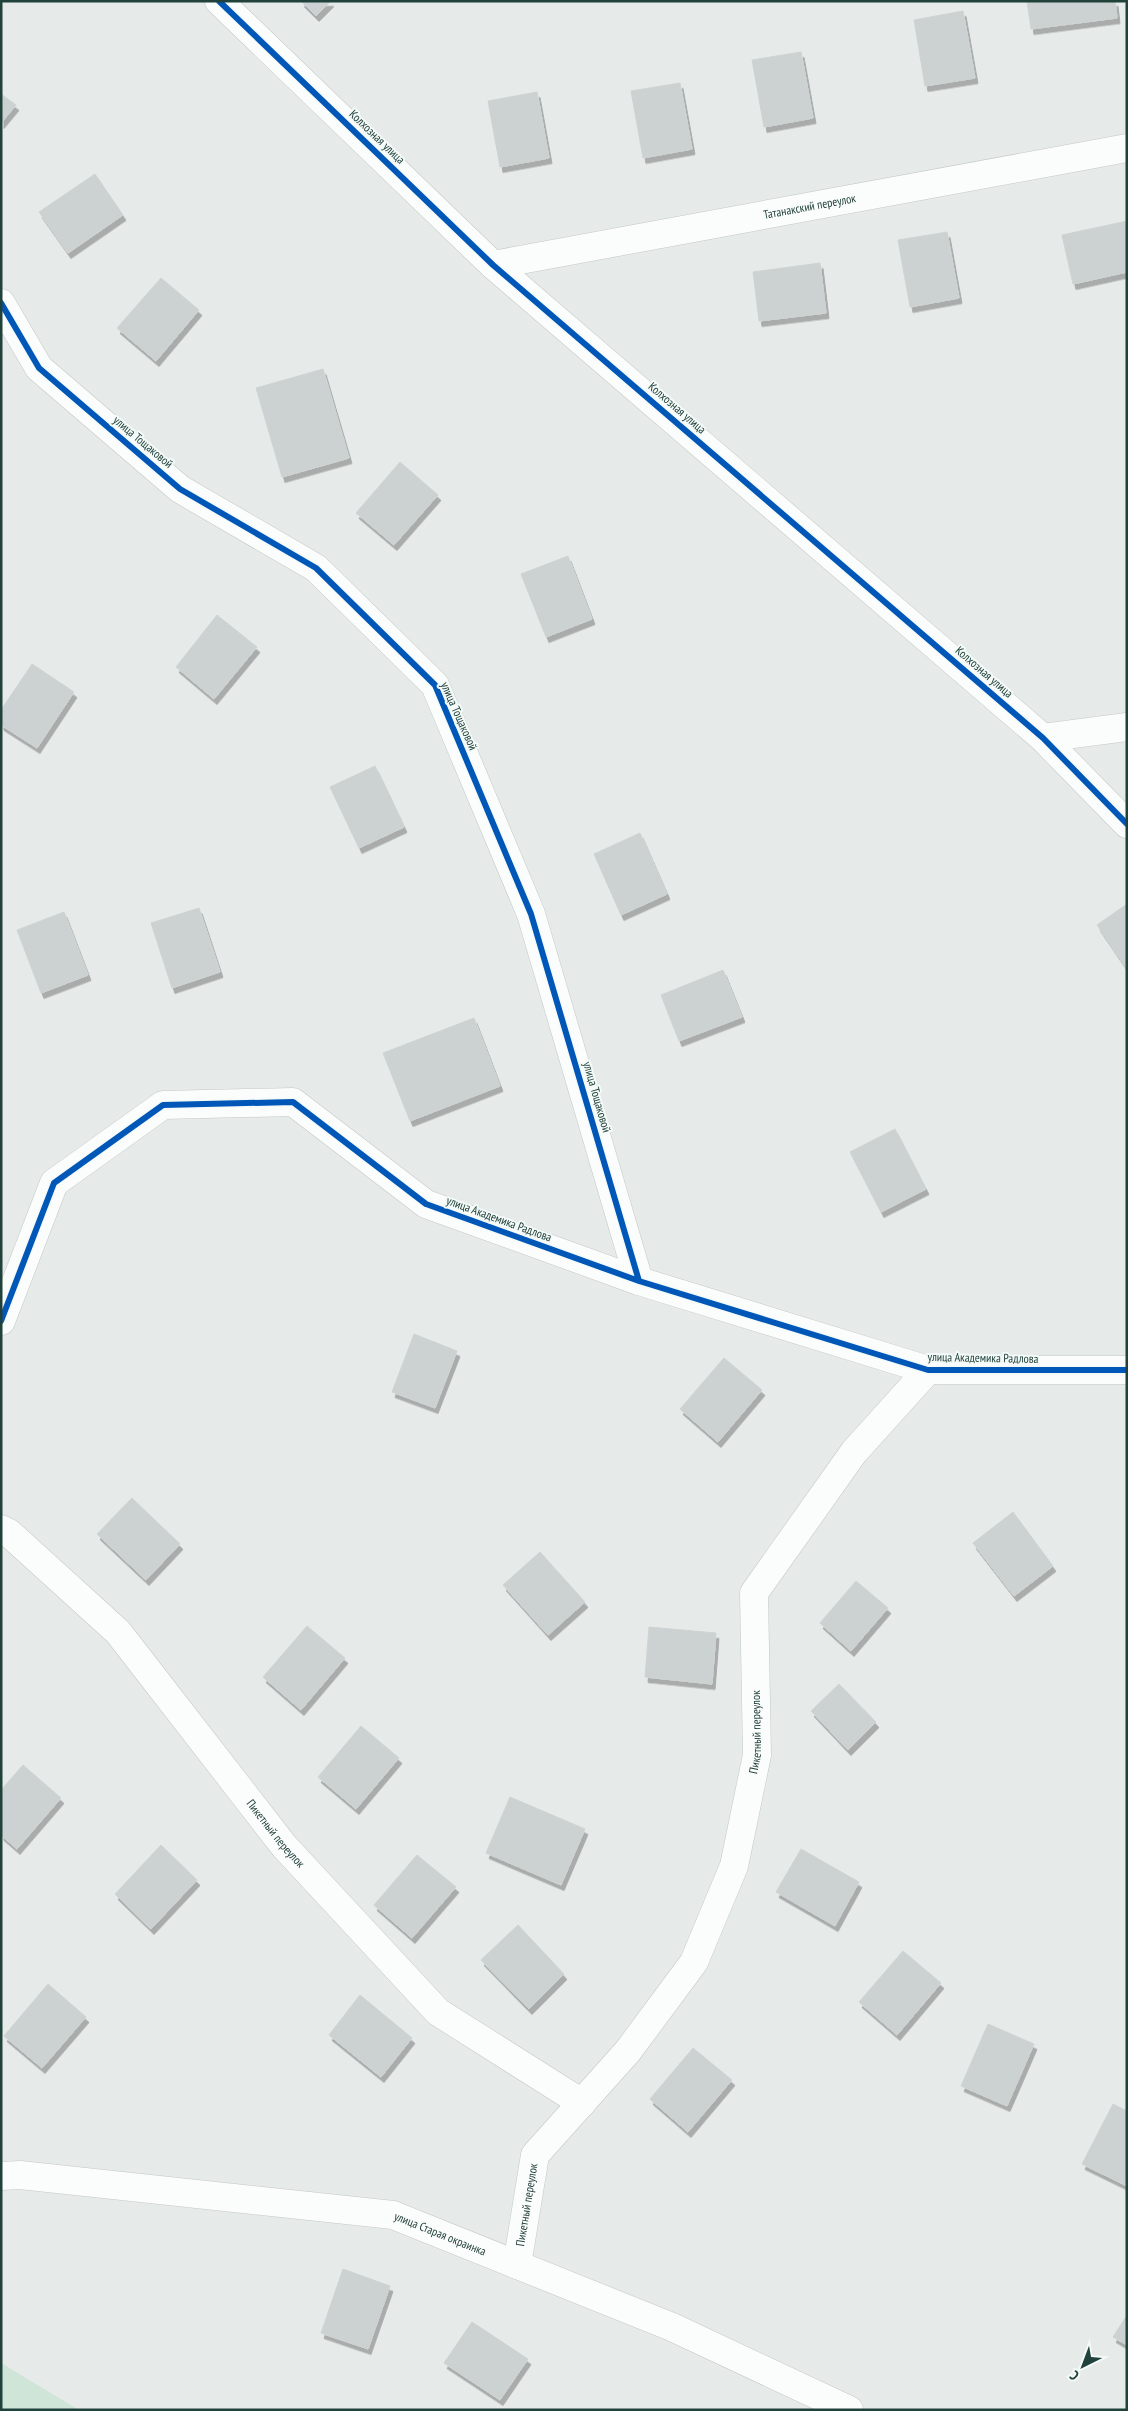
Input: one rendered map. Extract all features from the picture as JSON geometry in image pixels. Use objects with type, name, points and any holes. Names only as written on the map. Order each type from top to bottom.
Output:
[{"type":"street","name":"Колхозная улица","points":[[219,1],[493,265],[1043,738],[1127,824]]},
{"type":"street","name":"Татанакский переулок","points":[[493,265],[1127,148]]},
{"type":"street","name":"улица Тощаковой","points":[[1,303],[39,368],[180,489],[316,568],[434,685],[531,914],[639,1280]]},
{"type":"street","points":[[1043,738],[1127,727]]},
{"type":"street","name":"улица Академика Радлова","points":[[1,1321],[54,1183],[162,1105],[293,1102],[426,1204],[639,1280],[928,1370],[1127,1370]]},
{"type":"street","name":"Пикетный переулок","points":[[517,2265],[535,2155],[628,2052],[694,1962],[734,1866],[757,1756],[754,1593],[854,1452],[928,1370]]},
{"type":"street","name":"Пикетный переулок","points":[[1,1529],[9,1533],[118,1632],[284,1846],[438,2012],[582,2103]]},
{"type":"street","name":"улица Старая окраинка","points":[[1,2176],[20,2176],[393,2215],[672,2327],[849,2410]]},
{"type":"green space","points":[[1,2363],[79,2410],[1,2410]]},
{"type":"building","points":[[301,1],[331,1],[316,16]]},
{"type":"building","points":[[1027,1],[1115,1],[1117,18],[1031,29]]},
{"type":"building","points":[[963,11],[975,78],[925,86],[914,20]]},
{"type":"building","points":[[801,52],[813,118],[764,127],[752,60]]},
{"type":"building","points":[[680,83],[692,149],[643,158],[631,91]]},
{"type":"building","points":[[537,92],[549,158],[500,167],[488,101]]},
{"type":"building","points":[[1,94],[16,105],[1,123]]},
{"type":"building","points":[[95,174],[123,215],[68,253],[39,212]]},
{"type":"building","points":[[1127,221],[1127,272],[1073,284],[1062,235]]},
{"type":"building","points":[[947,232],[959,298],[910,307],[898,240]]},
{"type":"building","points":[[820,263],[826,313],[759,321],[753,272]]},
{"type":"building","points":[[161,278],[199,310],[156,361],[117,328]]},
{"type":"building","points":[[323,369],[349,458],[282,477],[256,388]]},
{"type":"building","points":[[400,462],[438,495],[394,545],[356,513]]},
{"type":"building","points":[[568,556],[592,619],[546,637],[521,574]]},
{"type":"building","points":[[217,615],[257,647],[214,699],[176,667]]},
{"type":"building","points":[[32,664],[74,692],[37,748],[1,725],[1,710]]},
{"type":"building","points":[[375,766],[404,827],[359,848],[330,787]]},
{"type":"building","points":[[640,833],[667,894],[621,915],[594,854]]},
{"type":"building","points":[[1127,904],[1127,969],[1097,925]]},
{"type":"building","points":[[199,908],[220,972],[172,988],[151,923]]},
{"type":"building","points":[[64,912],[88,975],[41,993],[17,930]]},
{"type":"building","points":[[723,970],[742,1017],[679,1041],[661,995]]},
{"type":"building","points":[[474,1018],[500,1086],[410,1121],[383,1053]]},
{"type":"building","points":[[895,1129],[926,1189],[881,1212],[850,1152]]},
{"type":"building","points":[[414,1334],[457,1351],[435,1408],[392,1392]]},
{"type":"building","points":[[724,1358],[762,1390],[718,1442],[680,1409]]},
{"type":"building","points":[[132,1498],[180,1544],[146,1580],[97,1534]]},
{"type":"building","points":[[1013,1512],[1053,1566],[1014,1596],[973,1543]]},
{"type":"building","points":[[540,1552],[585,1602],[548,1635],[503,1585]]},
{"type":"building","points":[[856,1581],[888,1608],[851,1651],[820,1623]]},
{"type":"building","points":[[307,1626],[345,1658],[301,1710],[263,1677]]},
{"type":"building","points":[[649,1627],[716,1633],[712,1684],[645,1677]]},
{"type":"building","points":[[839,1684],[876,1722],[848,1750],[811,1711]]},
{"type":"building","points":[[361,1726],[399,1758],[356,1809],[318,1777]]},
{"type":"building","points":[[23,1765],[61,1798],[17,1849],[1,1835],[1,1790]]},
{"type":"building","points":[[510,1797],[585,1829],[561,1885],[486,1853]]},
{"type":"building","points":[[161,1845],[197,1880],[151,1929],[115,1894]]},
{"type":"building","points":[[801,1849],[859,1882],[835,1926],[776,1892]]},
{"type":"building","points":[[417,1855],[456,1887],[412,1938],[374,1905]]},
{"type":"building","points":[[518,1925],[564,1974],[529,2009],[481,1960]]},
{"type":"building","points":[[903,1951],[941,1983],[897,2035],[859,2002]]},
{"type":"building","points":[[48,1984],[86,2017],[42,2068],[4,2036]]},
{"type":"building","points":[[360,1995],[412,2038],[381,2077],[329,2035]]},
{"type":"building","points":[[988,2024],[1034,2044],[1007,2106],[961,2086]]},
{"type":"building","points":[[693,2048],[732,2080],[688,2132],[650,2099]]},
{"type":"building","points":[[1113,2104],[1127,2111],[1127,2186],[1082,2164]]},
{"type":"building","points":[[343,2269],[390,2286],[368,2349],[321,2333]]},
{"type":"building","points":[[1127,2315],[1127,2345],[1113,2337]]},
{"type":"building","points":[[472,2322],[528,2359],[500,2400],[444,2363]]},
{"type":"cycle path","points":[[219,1],[493,265],[1043,738],[1127,824]]},
{"type":"cycle path","points":[[1,303],[39,368],[180,489],[316,568],[435,685],[531,914],[639,1281]]},
{"type":"cycle path","points":[[1,1321],[54,1183],[163,1105],[293,1102],[426,1204],[639,1281],[928,1370],[1127,1370]]}]
